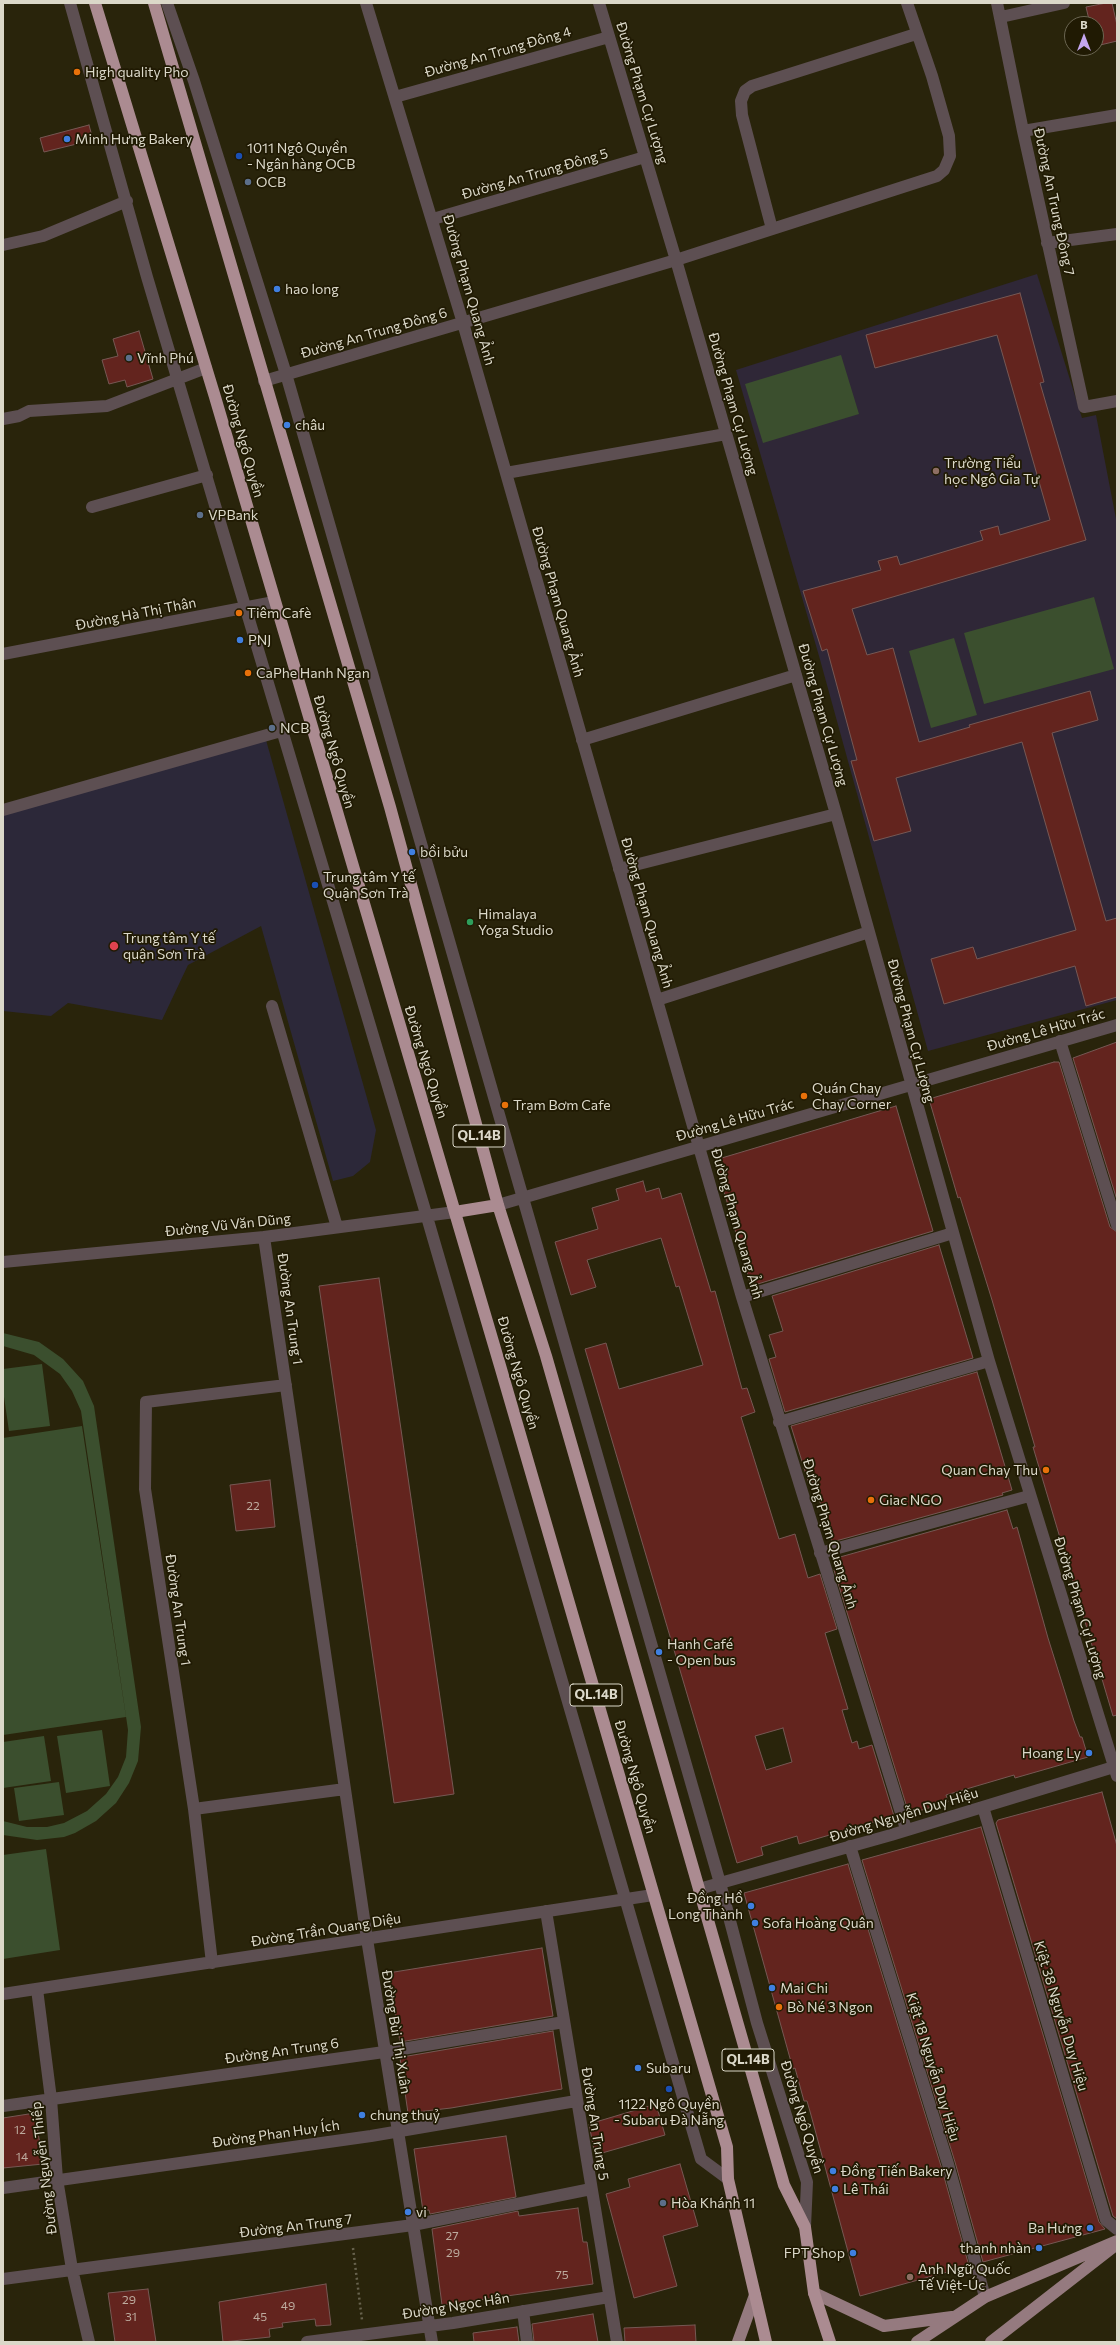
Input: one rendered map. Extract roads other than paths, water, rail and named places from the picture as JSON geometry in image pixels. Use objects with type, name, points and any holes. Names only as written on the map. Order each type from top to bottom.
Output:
[{"type":"highway","name":"Đường Ngô Quyền","points":[[95,3],[206,368],[455,1212],[727,2147],[728,2179],[766,2342]]},
{"type":"highway","name":"Đường Ngô Quyền","points":[[154,3],[390,807],[498,1205],[546,1356],[784,2185],[805,2227],[814,2293],[830,2342]]},
{"type":"highway","points":[[455,1212],[498,1205]]},
{"type":"main road","points":[[916,2342],[985,2297],[1117,2241]]},
{"type":"main road","points":[[993,2341],[1117,2244]]},
{"type":"main road","points":[[814,2293],[884,2326],[955,2317]]},
{"type":"main road","points":[[738,2342],[755,2295]]},
{"type":"street","points":[[70,3],[147,277],[207,474],[281,731],[427,1217],[624,1899],[701,2159],[728,2179]]},
{"type":"street","name":"Đường Ngô Quyền","points":[[167,3],[194,81],[286,374],[720,1883],[757,2023],[807,2182],[805,2227]]},
{"type":"street","name":"Đường Phạm Quang Ảnh","points":[[366,3],[433,219],[742,1297],[906,1829]]},
{"type":"street","name":"Đường Phạm Cự Lượng","points":[[599,3],[646,157],[796,674],[989,1361],[1029,1496],[1116,1769]]},
{"type":"street","name":"Đường An Trung Đông 6","points":[[264,381],[676,260],[909,187],[937,176],[944,170],[950,156],[949,136],[932,76],[916,34],[907,3]]},
{"type":"street","name":"Đường An Trung Đông 7","points":[[998,3],[1023,131],[1084,406],[1117,401]]},
{"type":"street","points":[[1001,17],[1064,3]]},
{"type":"street","points":[[772,229],[742,115],[741,101],[745,91],[752,86],[916,34]]},
{"type":"street","name":"Đường An Trung Đông 4","points":[[394,97],[609,37]]},
{"type":"street","points":[[1023,131],[1117,115]]},
{"type":"street","name":"Đường An Trung Đông 5","points":[[433,219],[646,157]]},
{"type":"street","points":[[3,245],[43,236],[127,202]]},
{"type":"street","points":[[1047,243],[1117,234]]},
{"type":"street","points":[[3,419],[19,416],[29,411],[107,406],[206,368]]},
{"type":"street","points":[[506,473],[726,434]]},
{"type":"street","points":[[92,507],[207,474]]},
{"type":"street","name":"Đường Hà Thị Thân","points":[[3,654],[274,602]]},
{"type":"street","points":[[582,740],[796,674]]},
{"type":"street","points":[[3,810],[281,731]]},
{"type":"street","points":[[619,869],[836,814]]},
{"type":"street","points":[[657,1000],[869,932]]},
{"type":"street","points":[[272,1006],[337,1227]]},
{"type":"street","name":"Đường Lê Hữu Trác","points":[[498,1205],[524,1199],[699,1145],[911,1085],[1117,1024]]},
{"type":"street","points":[[1060,1040],[1117,1225]]},
{"type":"street","name":"Đường Vũ Văn Dũng","points":[[3,1262],[264,1237],[427,1217],[455,1212]]},
{"type":"street","points":[[742,1297],[953,1233]]},
{"type":"street","name":"Đường An Trung 1","points":[[264,1237],[366,1939]]},
{"type":"street","points":[[780,1422],[989,1361]]},
{"type":"street","name":"Đường An Trung 1","points":[[194,1809],[145,1489],[146,1402],[286,1385]]},
{"type":"street","points":[[820,1553],[1029,1496]]},
{"type":"street","name":"Đường Nguyễn Duy Hiệu","points":[[699,1889],[1116,1769]]},
{"type":"street","points":[[212,1963],[194,1809],[345,1789]]},
{"type":"street","name":"Kiệt 38 Nguyễn Duy Hiệu","points":[[983,1807],[1106,2220],[1117,2229]]},
{"type":"street","name":"Kiệt 18 Nguyễn Duy Hiệu","points":[[850,1846],[948,2164],[985,2297]]},
{"type":"street","name":"Đường Trần Quang Diệu","points":[[3,1994],[653,1895]]},
{"type":"street","name":"Đường An Trung 5","points":[[546,1911],[576,2101],[617,2342]]},
{"type":"street","name":"Đường Bùi Thị Xuân","points":[[366,1939],[432,2342]]},
{"type":"street","name":"Đường Nguyễn Thiếp","points":[[37,1989],[51,2099],[57,2179],[72,2269],[89,2342]]},
{"type":"street","name":"Đường An Trung 6","points":[[3,2106],[384,2052],[564,2022]]},
{"type":"street","name":"Đường Phan Huy Ích","points":[[3,2188],[36,2184],[57,2179],[397,2132],[576,2101]]},
{"type":"street","name":"Đường An Trung 7","points":[[3,2280],[72,2269],[413,2225],[591,2189]]},
{"type":"street","name":"Đường Ngọc Hân","points":[[307,2342],[430,2326],[609,2298]]},
{"type":"street","points":[[523,2311],[528,2342]]},
{"type":"place","name":"High quality Pho","points":[[77,72]]},
{"type":"place","name":"Minh Hưng Bakery","points":[[67,139]]},
{"type":"place","name":"1011 Ngô Quyền - Ngân hàng OCB","points":[[239,156]]},
{"type":"place","name":"OCB","points":[[248,182]]},
{"type":"place","name":"hao long","points":[[277,289]]},
{"type":"place","name":"Vĩnh Phú","points":[[129,358]]},
{"type":"place","name":"châu","points":[[287,425]]},
{"type":"place","name":"Trường Tiểu học Ngô Gia Tự","points":[[936,471]]},
{"type":"place","name":"VPBank","points":[[200,515]]},
{"type":"place","name":"Tiêm Cafè","points":[[239,613]]},
{"type":"place","name":"PNJ","points":[[240,640]]},
{"type":"place","name":"CaPhe Hanh Ngan","points":[[248,673]]},
{"type":"place","name":"NCB","points":[[272,728]]},
{"type":"place","name":"bồi bửu","points":[[412,852]]},
{"type":"place","name":"Trung tâm Y tế Quận Sơn Trà","points":[[315,885]]},
{"type":"place","name":"Himalaya Yoga Studio","points":[[470,922]]},
{"type":"place","name":"Trung tâm Y tế quận Sơn Trà","points":[[114,946]]},
{"type":"place","name":"Quán Chay Chay Corner","points":[[804,1096]]},
{"type":"place","name":"Trạm Bơm Cafe","points":[[505,1105]]},
{"type":"place","name":"Quan Chay Thu","points":[[1046,1470]]},
{"type":"place","name":"Giac NGO","points":[[871,1500]]},
{"type":"place","name":"Hanh Café - Open bus","points":[[659,1652]]},
{"type":"place","name":"Hoang Ly","points":[[1089,1753]]},
{"type":"place","name":"Đồng Hồ Long Thành","points":[[751,1906]]},
{"type":"place","name":"Sofa Hoàng Quân","points":[[755,1923]]},
{"type":"place","name":"Mai Chi","points":[[772,1988]]},
{"type":"place","name":"Bò Né 3 Ngon","points":[[779,2007]]},
{"type":"place","name":"Subaru","points":[[638,2068]]},
{"type":"place","name":"1122 Ngô Quyền - Subaru Đà Nẵng","points":[[669,2089]]},
{"type":"place","name":"chung thuỷ","points":[[362,2115]]},
{"type":"place","name":"Đồng Tiến Bakery","points":[[833,2171]]},
{"type":"place","name":"Lê Thái","points":[[835,2189]]},
{"type":"place","name":"Hòa Khánh 11","points":[[663,2203]]},
{"type":"place","name":"vi","points":[[408,2212]]},
{"type":"place","name":"Ba Hưng","points":[[1090,2228]]},
{"type":"place","name":"thanh nhàn","points":[[1039,2248]]},
{"type":"place","name":"FPT Shop","points":[[853,2253]]},
{"type":"place","name":"Anh Ngữ Quốc Tế Việt-Úc","points":[[910,2277]]}]
